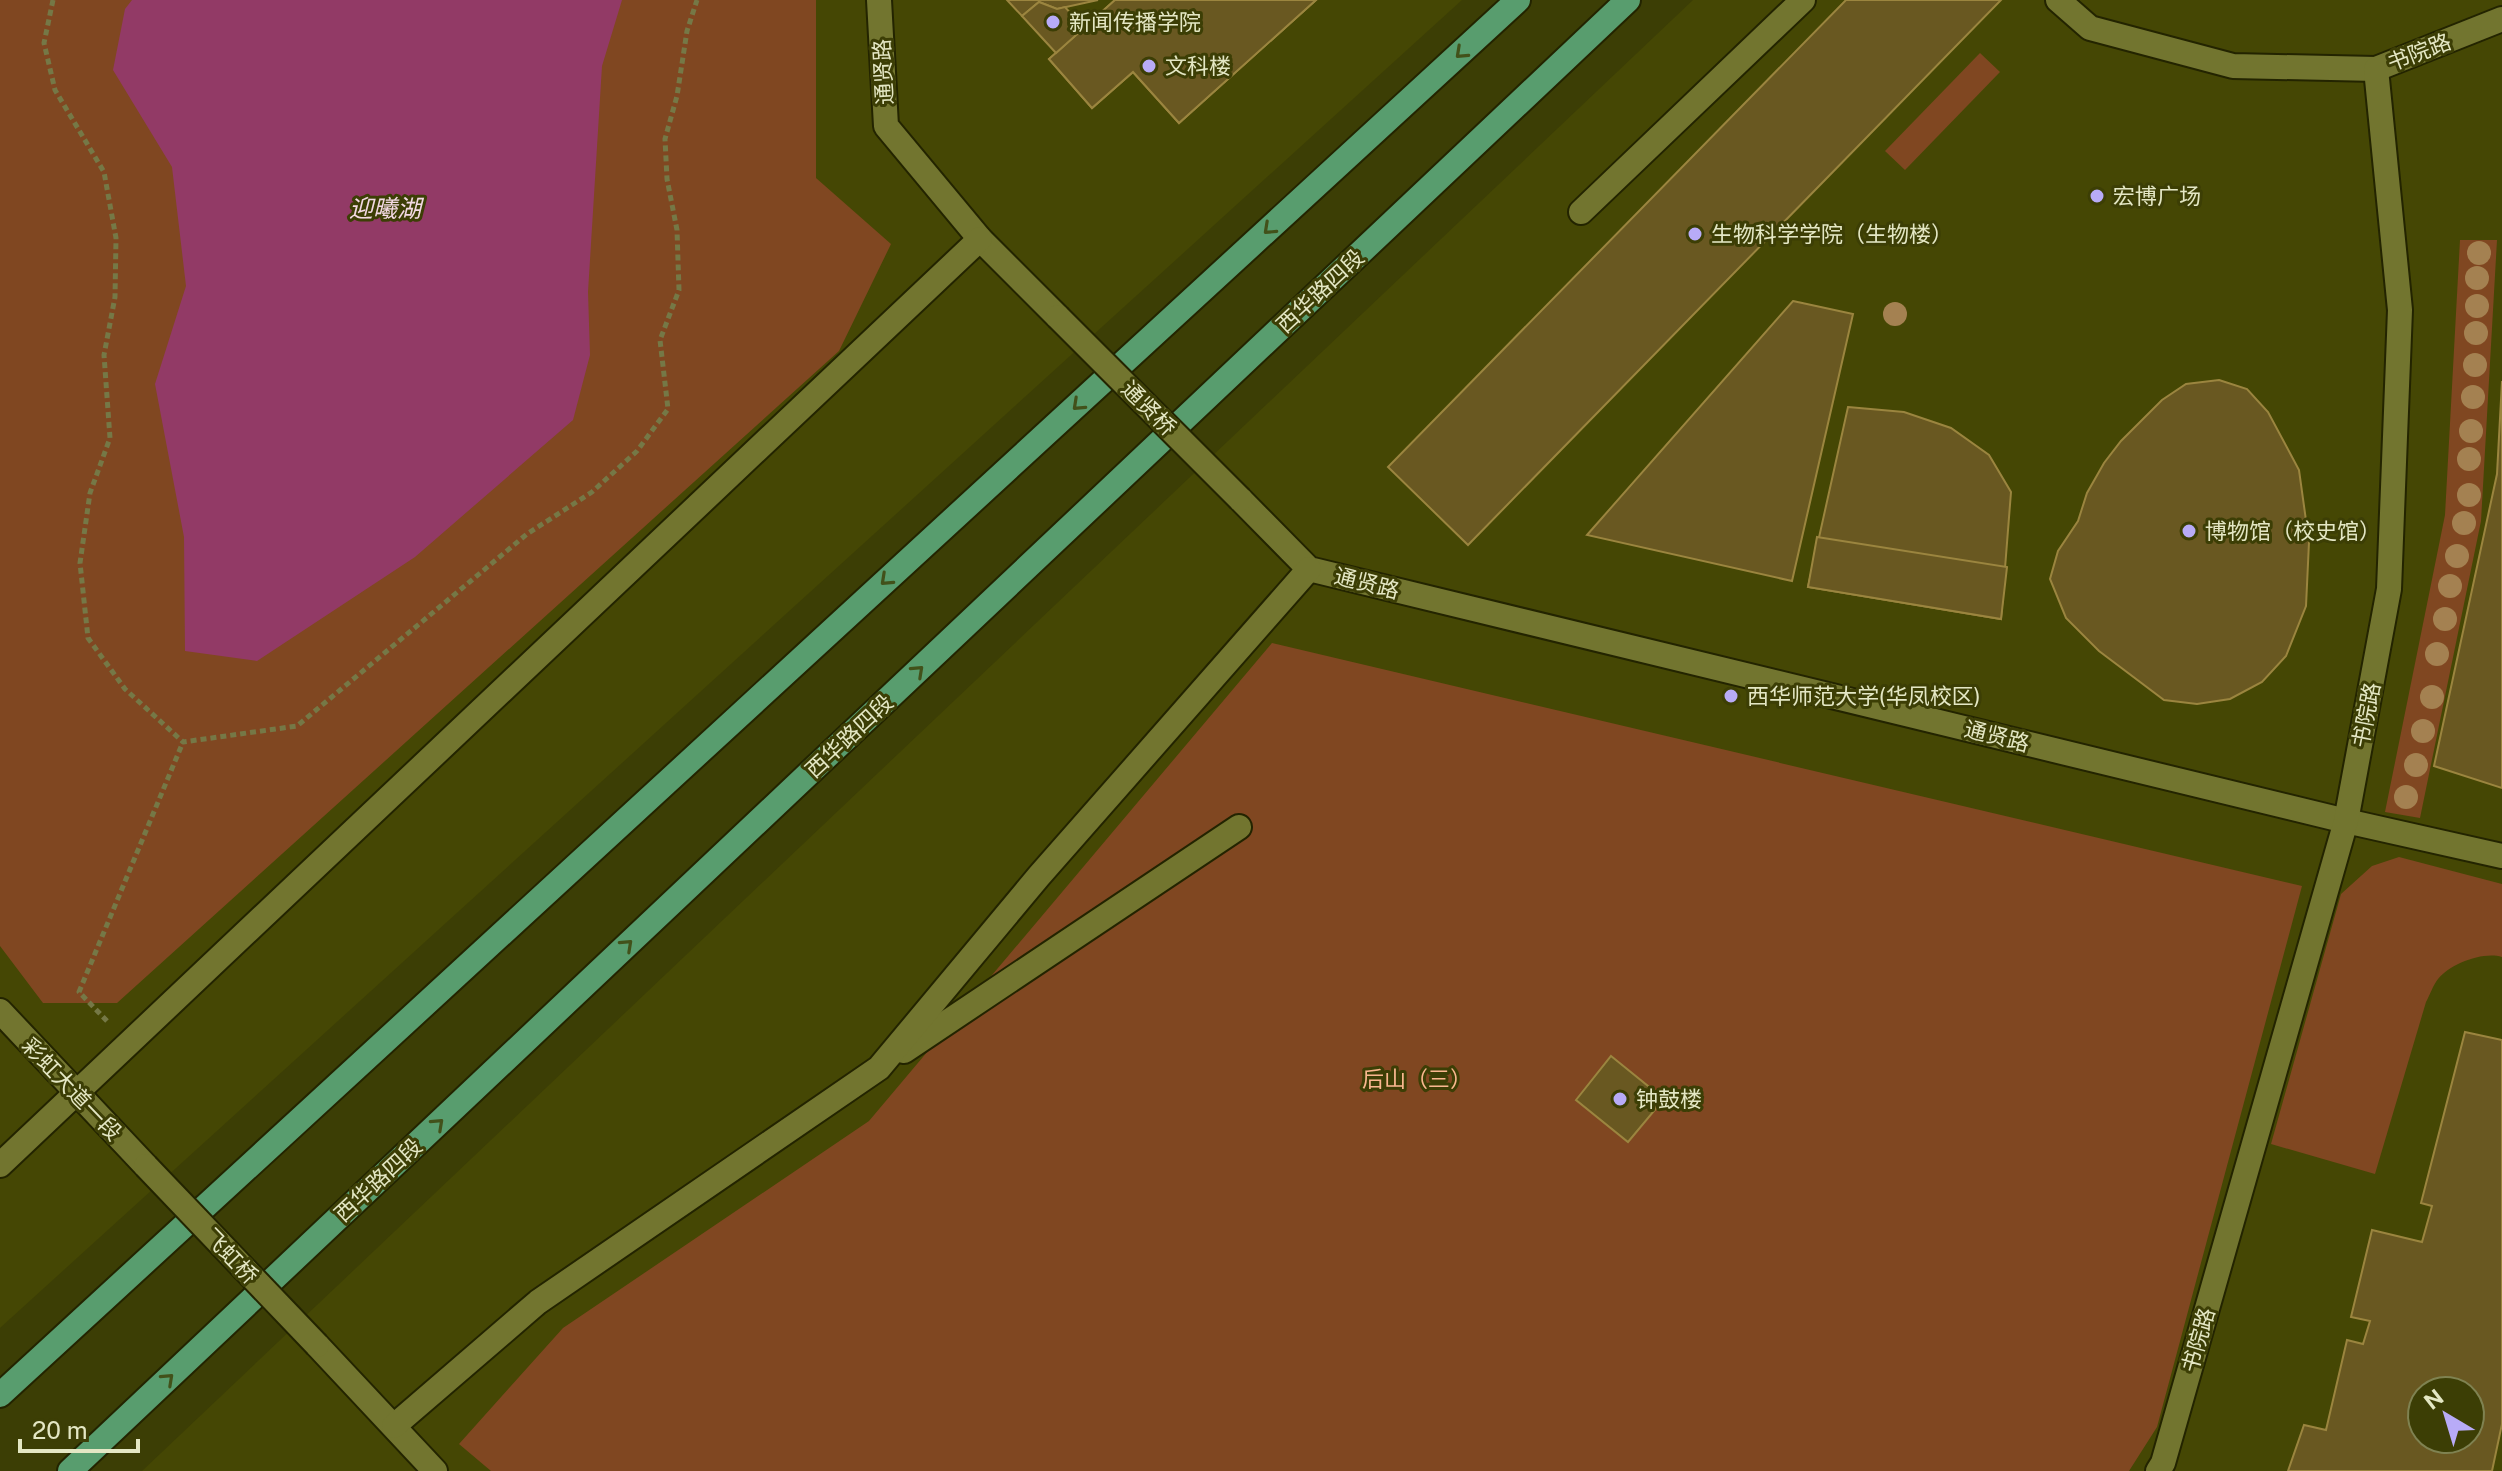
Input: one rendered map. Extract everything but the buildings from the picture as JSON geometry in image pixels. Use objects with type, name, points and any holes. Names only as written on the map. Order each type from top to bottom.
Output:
[{"type":"main road","points":[[0,1395],[1518,0]]},
{"type":"main road","name":"西华路四段","points":[[70,1471],[1628,0]]},
{"type":"street","name":"通贤路","points":[[879,0],[886,126],[980,239],[1058,317]]},
{"type":"street","points":[[1581,212],[1803,0]]},
{"type":"street","points":[[2058,0],[2090,28],[2233,66],[2376,69]]},
{"type":"street","name":"书院路","points":[[2158,1471],[2163,1463],[2346,821],[2389,589],[2400,310],[2376,69],[2502,19]]},
{"type":"street","points":[[0,1165],[980,239]]},
{"type":"street","name":"通贤桥","points":[[1058,317],[1240,499]]},
{"type":"street","name":"通贤路","points":[[1240,499],[1309,569],[2346,821],[2502,856]]},
{"type":"street","points":[[879,1068],[1039,876],[1309,569]]},
{"type":"street","points":[[394,1426],[538,1302],[879,1068],[1239,827]]},
{"type":"street","name":"彩虹大道一段","points":[[0,1011],[146,1166]]},
{"type":"street","name":"飞虹桥","points":[[146,1166],[435,1471]]},
{"type":"path","points":[[53,0],[44,43],[55,90],[104,172],[116,238],[115,297],[104,355],[110,438],[90,493],[80,563],[88,638],[125,689],[183,742]]},
{"type":"path","points":[[183,742],[297,726],[527,534],[592,492],[637,451],[668,409],[660,340],[679,290],[677,230],[667,179],[665,139],[677,96],[687,31],[697,0]]},
{"type":"path","points":[[128,1043],[79,992],[183,742]]},
{"type":"shaded area","points":[[0,0],[1462,0],[0,1328]]},
{"type":"shaded area","name":"西华师范大学(华凤校区)","points":[[1693,0],[2502,0],[2502,1471],[142,1471]]},
{"type":"green space","points":[[0,0],[816,0],[816,178],[891,244],[839,351],[117,1003],[43,1003],[0,946]]},
{"type":"green space","points":[[1980,53],[2000,72],[1905,170],[1885,151]]},
{"type":"green space","points":[[2460,240],[2497,240],[2481,521],[2420,818],[2385,812],[2445,515]]},
{"type":"green space","name":"后山（三）","points":[[1272,643],[2302,886],[2157,1427],[2129,1471],[491,1471],[459,1444],[563,1328],[869,1121]]},
{"type":"green space","points":[[2399,857],[2502,884],[2502,957],[2467,960],[2450,968],[2435,984],[2426,1002],[2375,1174],[2271,1144],[2341,894],[2372,866]]},
{"type":"water","name":"迎曦湖","points":[[132,0],[622,0],[602,66],[588,292],[590,355],[573,420],[415,557],[257,661],[185,651],[184,537],[155,384],[186,286],[172,167],[113,70],[125,9]]},
{"type":"place","name":"新闻传播学院","points":[[1053,22]]},
{"type":"place","name":"文科楼","points":[[1149,66]]},
{"type":"place","name":"宏博广场","points":[[2097,196]]},
{"type":"place","name":"生物科学学院（生物楼）","points":[[1695,234]]},
{"type":"place","name":"博物馆（校史馆）","points":[[2189,531]]},
{"type":"place","name":"西华师范大学(华凤校区)","points":[[1731,696]]},
{"type":"place","name":"钟鼓楼","points":[[1620,1099]]}]
